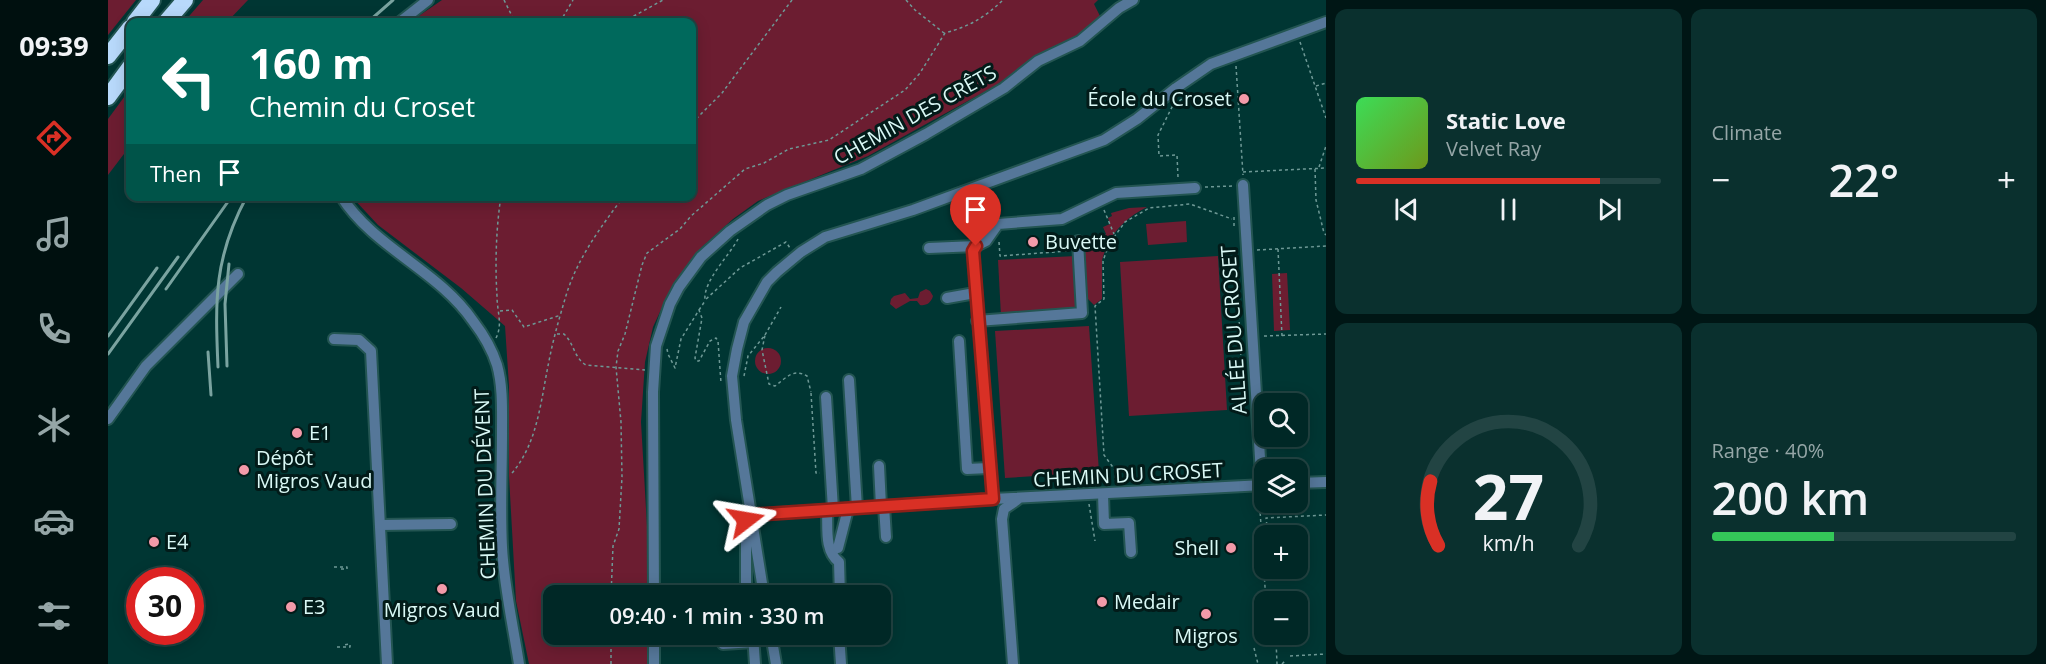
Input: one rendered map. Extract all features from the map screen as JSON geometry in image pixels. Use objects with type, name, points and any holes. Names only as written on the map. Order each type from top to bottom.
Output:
[{"type":"highway","points":[[138,18],[152,0]]},
{"type":"highway","points":[[169,18],[185,0]]},
{"type":"highway","points":[[108,57],[126,33]]},
{"type":"highway","points":[[108,97],[126,72]]},
{"type":"street","points":[[405,18],[428,0]]},
{"type":"street","name":"CHEMIN DES CRÊTS","points":[[654,585],[653,371],[656,346],[670,304],[691,271],[714,244],[743,220],[787,195],[868,165],[968,110],[1004,88],[1038,61],[1080,41],[1119,8],[1133,0]]},
{"type":"street","points":[[762,585],[736,420],[732,376],[744,322],[767,282],[777,272],[817,241],[834,234],[914,210],[1104,140],[1137,119],[1211,64],[1326,22]]},
{"type":"street","name":"ALLÉE DU CROSET","points":[[1243,185],[1261,459]]},
{"type":"street","points":[[993,499],[973,251],[998,224],[1062,219],[1116,194],[1195,188]]},
{"type":"street","name":"CHEMIN DU DÉVENT","points":[[344,201],[372,232],[453,298],[471,317],[491,350],[499,374],[502,407],[502,547],[519,664]]},
{"type":"street","points":[[929,248],[979,245]]},
{"type":"street","points":[[977,321],[1082,313],[1078,246]]},
{"type":"street","points":[[108,419],[146,366],[238,274]]},
{"type":"street","points":[[947,298],[975,293]]},
{"type":"street","points":[[334,339],[360,340],[371,351],[387,664]]},
{"type":"street","points":[[980,349],[959,347],[967,469],[989,468]]},
{"type":"street","points":[[838,548],[853,508],[849,380]]},
{"type":"street","points":[[826,397],[829,551],[839,562],[840,585]]},
{"type":"street","points":[[879,466],[886,537]]},
{"type":"street","points":[[1308,483],[1326,482]]},
{"type":"street","name":"CHEMIN DU CROSET","points":[[751,515],[1089,494],[1254,489]]},
{"type":"street","points":[[1103,494],[1104,524],[1129,523],[1131,552]]},
{"type":"street","points":[[1013,664],[1002,519],[1007,506],[1020,499]]},
{"type":"street","points":[[746,585],[746,520],[751,515]]},
{"type":"street","points":[[380,525],[451,524]]},
{"type":"street","points":[[654,645],[654,664]]},
{"type":"street","points":[[754,645],[755,664]]},
{"type":"street","points":[[773,645],[776,664]]},
{"type":"street","points":[[840,645],[841,664]]},
{"type":"path","points":[[504,0],[513,18]]},
{"type":"path","points":[[562,18],[573,0]]},
{"type":"path","points":[[630,18],[663,0]]},
{"type":"path","points":[[696,119],[722,93],[792,0]]},
{"type":"path","points":[[906,0],[915,10],[945,33]]},
{"type":"path","points":[[611,585],[613,546],[619,529],[622,477],[621,422],[616,367],[618,351],[625,334],[647,253],[680,229],[690,216],[746,170],[764,164],[789,149],[829,140],[905,90],[920,73],[945,33],[967,26],[987,15],[1003,0]]},
{"type":"path","points":[[1298,38],[1326,118]]},
{"type":"path","points":[[1195,188],[1243,185],[1237,76]]},
{"type":"path","points":[[1315,87],[1326,83]]},
{"type":"path","points":[[1178,178],[1177,155],[1159,156],[1158,135],[1172,108],[1189,93]]},
{"type":"path","points":[[1319,168],[1326,146]]},
{"type":"path","points":[[1315,168],[1316,201],[1326,235]]},
{"type":"path","points":[[1244,172],[1326,168]]},
{"type":"path","points":[[985,213],[975,211],[990,191]]},
{"type":"path","points":[[1183,200],[1233,219],[1235,230]]},
{"type":"path","points":[[491,350],[500,330],[497,260],[500,201]]},
{"type":"path","points":[[502,480],[521,463],[536,428],[556,334],[573,276],[584,254],[620,201]]},
{"type":"path","points":[[1171,205],[1177,201]]},
{"type":"path","points":[[1115,481],[1115,470],[1104,455],[1095,306],[1104,299],[1103,261],[1114,235],[1125,222],[1139,212],[1149,208],[1190,204]]},
{"type":"path","points":[[1106,215],[1114,235]]},
{"type":"path","points":[[705,300],[705,294],[714,275],[739,238]]},
{"type":"path","points":[[999,243],[1000,256],[1078,246],[1096,240],[1109,244]]},
{"type":"path","points":[[656,346],[667,349],[675,368],[681,339],[705,300],[740,268],[786,242],[790,247],[777,272]]},
{"type":"path","points":[[1247,250],[1326,246]]},
{"type":"path","points":[[1278,249],[1282,336]]},
{"type":"path","points":[[1236,255],[1242,380]]},
{"type":"path","points":[[734,392],[740,385],[748,356],[765,334],[781,306]]},
{"type":"path","points":[[499,311],[512,310],[524,327],[561,315]]},
{"type":"path","points":[[699,310],[702,318],[695,358],[699,361],[710,341],[716,338],[722,387]]},
{"type":"path","points":[[556,334],[564,334],[568,337],[580,361],[586,365],[653,371]]},
{"type":"path","points":[[765,334],[762,350],[769,384],[776,386],[792,373],[801,373],[807,376],[811,392]]},
{"type":"path","points":[[1253,337],[1326,334]]},
{"type":"path","points":[[1089,494],[1092,532],[1095,541]]},
{"type":"path","points":[[1267,525],[1266,518],[1326,515]]},
{"type":"path","points":[[334,567],[346,567],[347,569],[339,569]]},
{"type":"path","points":[[337,647],[350,647],[350,644],[343,645]]},
{"type":"path","points":[[610,664],[611,645]]},
{"type":"path","points":[[1276,645],[1277,664]]},
{"type":"path","points":[[1254,648],[1258,664]]},
{"type":"path","points":[[1290,656],[1326,654]]},
{"type":"path","points":[[1282,664],[1286,660]]},
{"type":"shaded area","points":[[108,0],[136,0],[108,35]]},
{"type":"shaded area","points":[[203,0],[248,0],[231,18],[187,18]]},
{"type":"shaded area","points":[[442,0],[1098,0],[1094,4],[1101,18],[1071,40],[1037,56],[995,86],[868,156],[758,201],[733,219],[702,247],[665,301],[653,327],[645,362],[641,422],[650,585],[543,585],[543,645],[650,645],[650,664],[529,664],[516,601],[509,476],[509,386],[505,326],[461,288],[378,225],[356,201],[696,201],[696,18],[416,18]]},
{"type":"shaded area","points":[[126,94],[126,151],[108,175],[108,119]]},
{"type":"shaded area","points":[[1147,207],[1125,222],[1108,242],[1101,239],[1106,234],[1103,227],[1110,224],[1108,218],[1112,216],[1111,213],[1129,208]]},
{"type":"shaded area","points":[[1186,221],[1187,242],[1148,245],[1146,224]]},
{"type":"shaded area","points":[[1097,241],[1107,244],[1102,260],[1102,299],[1094,305],[1084,295],[1080,242]]},
{"type":"shaded area","points":[[1076,256],[1078,309],[1001,316],[998,260]]},
{"type":"shaded area","points":[[1218,256],[1227,410],[1129,416],[1120,262]]},
{"type":"shaded area","points":[[1287,273],[1290,330],[1274,331],[1272,274]]},
{"type":"shaded area","points":[[926,289],[933,296],[926,304],[920,305],[917,301],[910,301],[896,309],[890,304],[894,296],[905,293],[910,299],[918,298],[920,292]]},
{"type":"shaded area","points":[[1089,326],[1099,472],[1005,478],[995,331]]},
{"type":"shaded area","points":[[768,348],[777,352],[781,361],[777,370],[768,374],[759,370],[755,361],[759,352]]},
{"type":"railway","points":[[373,18],[393,0]]},
{"type":"railway","points":[[166,289],[228,201]]},
{"type":"railway","points":[[218,367],[219,279],[228,239],[244,201]]},
{"type":"railway","points":[[108,354],[178,257]]},
{"type":"railway","points":[[227,366],[225,304],[229,264]]},
{"type":"railway","points":[[108,336],[157,268]]},
{"type":"railway","points":[[208,352],[211,395]]},
{"type":"place","name":"École du Croset","points":[[1244,99]]},
{"type":"place","name":"Buvette","points":[[1033,242]]},
{"type":"place","name":"E1","points":[[297,433]]},
{"type":"place","name":"Dépôt Migros Vaud","points":[[244,470]]},
{"type":"place","name":"E4","points":[[154,542]]},
{"type":"place","name":"Shell","points":[[1231,548]]},
{"type":"place","name":"Migros Vaud","points":[[442,589]]},
{"type":"place","name":"Medair","points":[[1102,602]]},
{"type":"place","name":"E3","points":[[291,607]]},
{"type":"place","name":"Migros","points":[[1206,614]]},
{"type":"route","points":[[746,520],[751,515],[993,499],[975,293],[973,251],[976,246]]}]
